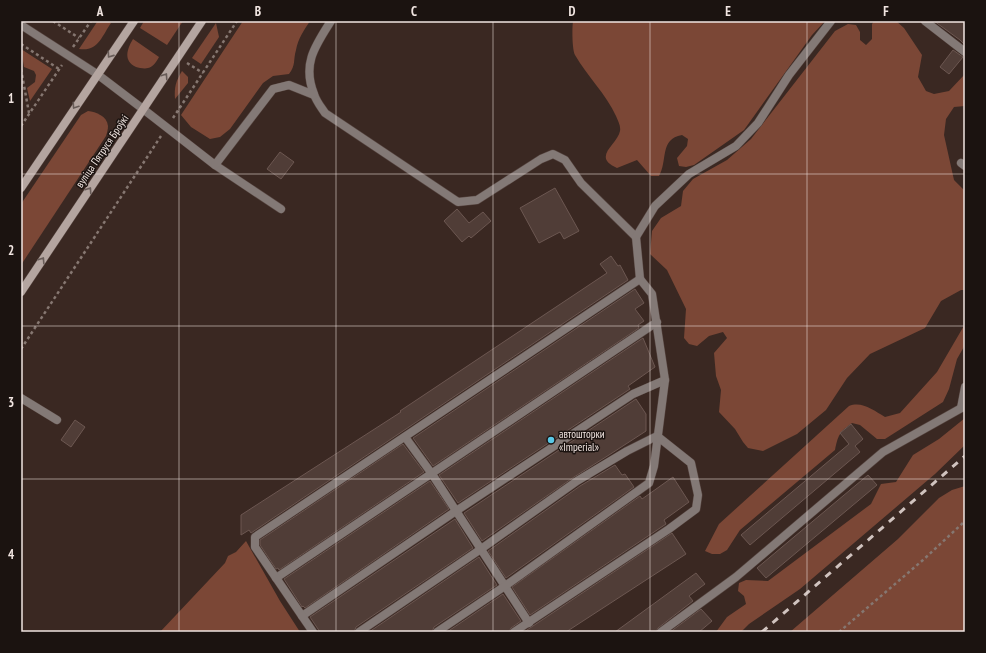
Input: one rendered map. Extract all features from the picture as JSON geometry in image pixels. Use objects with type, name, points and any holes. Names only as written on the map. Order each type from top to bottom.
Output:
[{"type":"main road","points":[[21,188],[134,21]]},
{"type":"main road","name":"вуліца Пятруся Броўкі","points":[[21,292],[202,21]]},
{"type":"street","points":[[331,21],[312,55],[308,74],[314,95],[325,113],[458,202],[477,200],[541,159],[553,154],[565,160],[581,183],[636,237]]},
{"type":"street","points":[[438,632],[649,483],[654,466],[665,380],[652,294],[640,279],[636,237],[655,206],[689,174],[736,146],[758,123],[789,75],[831,21]]},
{"type":"street","points":[[925,21],[965,52]]},
{"type":"street","points":[[21,25],[97,74],[215,165],[281,209]]},
{"type":"street","points":[[215,165],[273,89],[289,85],[314,95]]},
{"type":"street","points":[[313,632],[254,547],[255,537],[640,279]]},
{"type":"street","points":[[276,578],[657,322]]},
{"type":"street","points":[[302,616],[456,511],[633,394],[665,380]]},
{"type":"street","points":[[660,632],[736,577],[883,452],[963,407],[965,388]]},
{"type":"street","points":[[21,398],[57,420]]},
{"type":"street","points":[[359,632],[481,549],[577,481],[627,451],[658,436]]},
{"type":"street","points":[[514,632],[669,530],[696,509],[698,495],[691,463],[658,436]]},
{"type":"street","points":[[405,437],[432,474],[529,623]]},
{"type":"path","points":[[53,21],[79,38]]},
{"type":"path","points":[[21,126],[91,21]]},
{"type":"path","points":[[21,350],[237,21]]},
{"type":"path","points":[[21,44],[59,69]]},
{"type":"path","points":[[186,63],[203,73]]},
{"type":"path","points":[[21,68],[29,114]]},
{"type":"path","points":[[839,632],[923,560],[965,521]]},
{"type":"shaded area","points":[[107,21],[111,23],[95,46],[91,48],[79,49],[97,22]]},
{"type":"shaded area","points":[[144,21],[183,21],[167,45],[140,28]]},
{"type":"shaded area","points":[[243,21],[310,21],[298,42],[294,65],[289,74],[273,76],[263,83],[230,129],[220,137],[210,139],[191,127],[181,115]]},
{"type":"shaded area","points":[[573,21],[825,21],[812,35],[744,130],[694,165],[686,167],[679,166],[677,158],[687,146],[688,139],[682,135],[675,137],[667,146],[662,170],[659,176],[651,176],[637,160],[617,168],[610,164],[606,159],[608,150],[618,136],[620,125],[607,100],[575,55],[572,33]]},
{"type":"shaded area","points":[[874,21],[896,21],[904,28],[922,55],[918,77],[926,91],[934,94],[949,91],[965,74],[965,106],[954,107],[946,119],[944,135],[954,180],[965,191],[965,290],[961,290],[941,301],[925,328],[870,354],[847,378],[826,410],[797,434],[763,451],[748,448],[735,429],[719,412],[721,390],[716,376],[714,353],[727,338],[723,332],[709,336],[697,346],[689,344],[684,338],[686,309],[667,270],[650,254],[652,231],[661,218],[681,206],[683,191],[693,179],[727,160],[751,139],[835,31],[848,24],[856,25],[860,32],[860,40],[866,45],[872,39],[872,24]]},
{"type":"shaded area","points":[[216,23],[219,37],[201,64],[192,58]]},
{"type":"shaded area","points":[[133,39],[159,57],[152,66],[147,68],[139,68],[129,62],[127,54]]},
{"type":"shaded area","points":[[21,49],[52,69],[30,101],[27,88],[35,82],[36,75],[34,71],[24,67]]},
{"type":"shaded area","points":[[182,71],[188,77],[188,83],[175,99],[176,84]]},
{"type":"shaded area","points":[[88,111],[98,114],[106,120],[108,126],[106,136],[21,265],[21,204],[81,115]]},
{"type":"shaded area","points":[[965,324],[965,345],[957,359],[949,389],[943,402],[885,439],[877,439],[860,425],[852,423],[844,429],[840,435],[835,450],[740,530],[727,550],[720,554],[712,554],[705,551],[719,524],[849,406],[863,405],[885,417],[900,413],[937,372]]},
{"type":"shaded area","points":[[965,418],[965,445],[935,474],[800,589],[749,624],[741,632],[716,632],[727,617],[746,604],[744,596],[738,591],[739,583],[746,580],[768,581],[871,504],[881,484],[896,482],[913,455],[939,439]]},
{"type":"shaded area","points":[[965,486],[965,632],[790,632],[898,539],[939,498],[952,490]]},
{"type":"shaded area","points":[[246,541],[280,601],[300,632],[160,632],[225,563],[228,556],[236,552]]},
{"type":"building","points":[[934,21],[965,21],[965,45],[960,40]]},
{"type":"building","points":[[953,50],[963,57],[949,74],[940,67]]},
{"type":"building","points":[[280,152],[294,162],[281,179],[267,169]]},
{"type":"building","points":[[555,188],[579,231],[564,239],[560,232],[539,243],[520,208]]},
{"type":"building","points":[[457,209],[469,223],[483,212],[491,221],[471,238],[469,236],[462,242],[444,221]]},
{"type":"building","points":[[611,256],[618,266],[620,265],[628,280],[251,533],[249,530],[241,535],[241,515],[401,412],[400,411],[607,273],[600,264]]},
{"type":"building","points":[[635,289],[644,303],[635,309],[644,321],[638,325],[639,328],[433,466],[413,438]]},
{"type":"building","points":[[643,338],[655,367],[628,386],[630,389],[458,503],[439,475]]},
{"type":"building","points":[[636,399],[646,414],[646,431],[574,477],[482,541],[464,513]]},
{"type":"building","points":[[75,420],[85,427],[71,447],[61,440]]},
{"type":"building","points":[[851,424],[863,439],[855,446],[860,452],[750,545],[741,535],[849,444],[840,433]]},
{"type":"building","points":[[403,444],[424,472],[279,570],[278,568],[276,569],[260,545],[260,540]]},
{"type":"building","points":[[615,465],[622,475],[625,474],[634,487],[506,578],[488,551],[580,486]]},
{"type":"building","points":[[868,475],[877,485],[766,578],[757,568]]},
{"type":"building","points":[[673,477],[689,502],[664,520],[666,524],[530,615],[512,587],[640,496],[642,499]]},
{"type":"building","points":[[430,481],[449,509],[305,608],[303,606],[302,607],[284,579]]},
{"type":"building","points":[[455,519],[473,548],[356,627],[354,632],[320,632],[310,617]]},
{"type":"building","points":[[672,533],[686,554],[566,632],[524,632]]},
{"type":"building","points":[[479,557],[497,585],[434,627],[432,632],[369,632]]},
{"type":"building","points":[[696,573],[705,584],[689,596],[693,601],[658,628],[656,632],[615,632]]},
{"type":"building","points":[[503,594],[521,621],[511,628],[509,632],[447,632]]},
{"type":"building","points":[[701,609],[712,621],[699,632],[670,632]]},
{"type":"railway","points":[[762,632],[965,456]]},
{"type":"place","name":"автошторки «Imperial»","points":[[551,440]]}]
